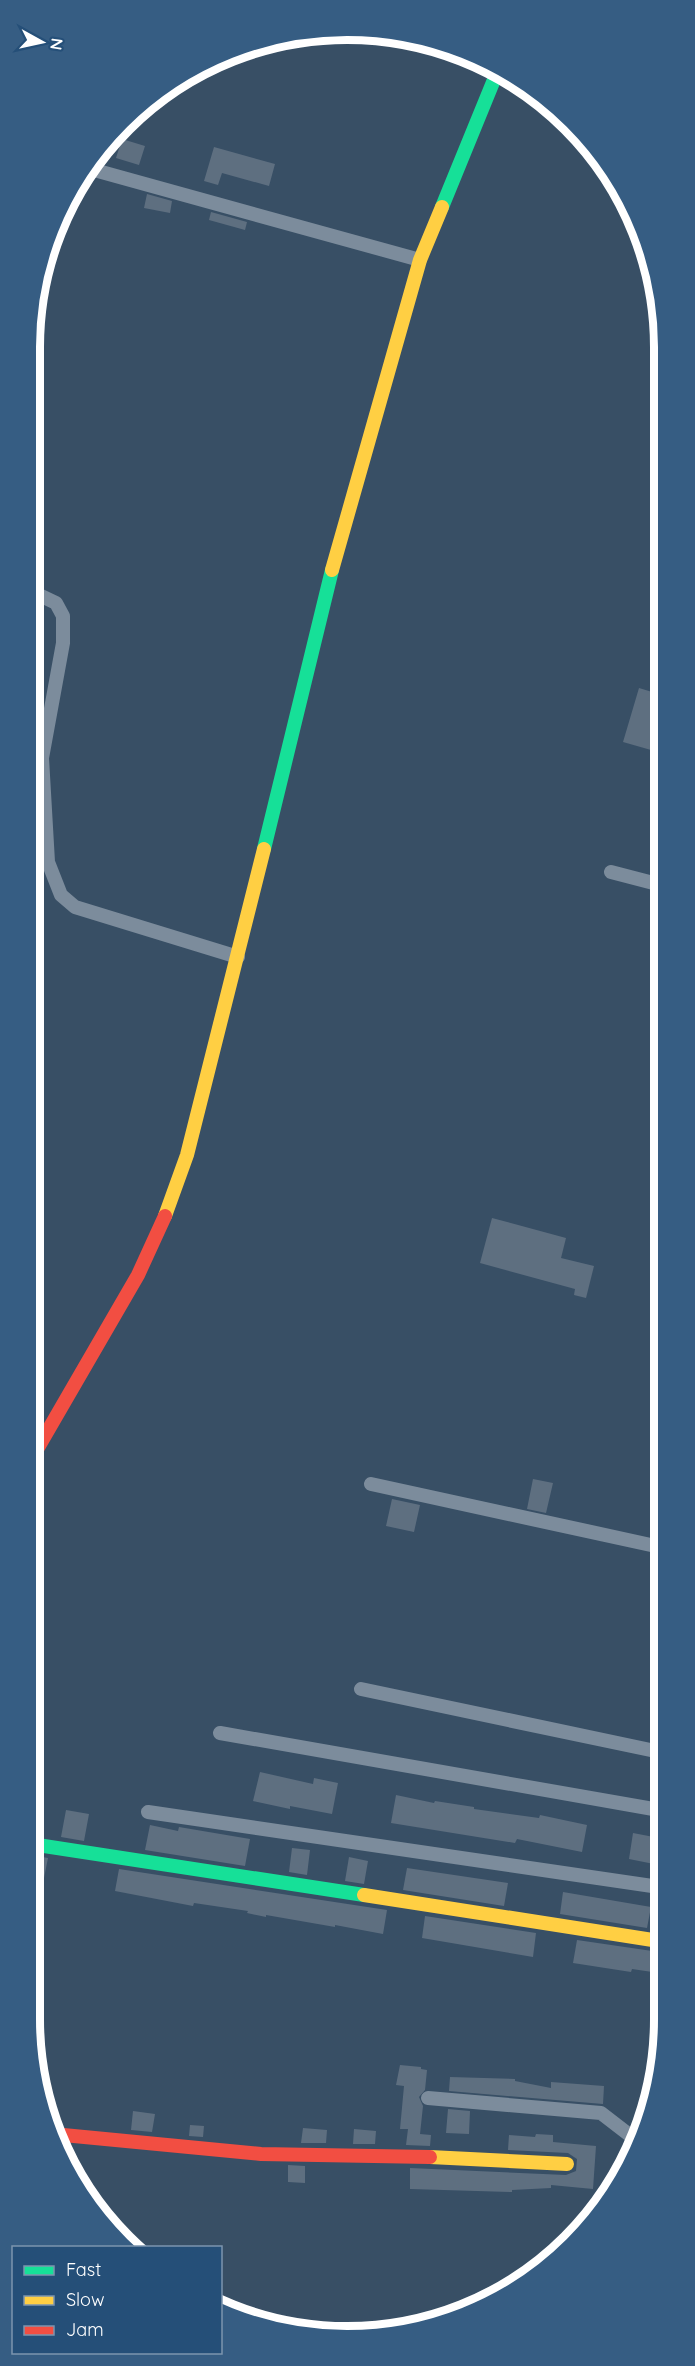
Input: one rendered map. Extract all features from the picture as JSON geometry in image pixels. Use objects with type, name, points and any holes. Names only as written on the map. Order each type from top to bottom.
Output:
[{"type":"street","points":[[40,1444],[138,1275],[164,1218],[187,1155],[238,957],[324,599],[420,260],[495,78]]},
{"type":"street","points":[[97,171],[420,260]]},
{"type":"street","points":[[40,595],[56,603],[63,616],[63,643],[42,758],[48,862],[61,895],[75,907],[238,957]]},
{"type":"street","points":[[611,872],[654,883]]},
{"type":"street","points":[[371,1484],[654,1546]]},
{"type":"street","points":[[361,1689],[654,1751]]},
{"type":"street","points":[[220,1733],[654,1809]]},
{"type":"street","points":[[148,1812],[654,1886]]},
{"type":"street","points":[[40,1845],[654,1940]]},
{"type":"street","points":[[428,2098],[601,2114],[631,2136]]},
{"type":"street","points":[[64,2135],[261,2154],[381,2155],[567,2164]]},
{"type":"building","points":[[122,139],[145,146],[139,165],[116,158]]},
{"type":"building","points":[[214,147],[275,164],[269,186],[222,173],[218,185],[204,181]]},
{"type":"building","points":[[147,194],[172,201],[170,213],[144,208]]},
{"type":"building","points":[[211,212],[247,222],[245,230],[209,220]]},
{"type":"building","points":[[639,688],[654,693],[654,740],[651,750],[623,742]]},
{"type":"building","points":[[492,1218],[566,1238],[561,1258],[594,1266],[586,1298],[574,1295],[575,1289],[480,1263]]},
{"type":"building","points":[[533,1479],[553,1483],[546,1513],[527,1509]]},
{"type":"building","points":[[392,1499],[420,1505],[414,1532],[386,1526]]},
{"type":"building","points":[[260,1772],[313,1784],[314,1778],[338,1783],[332,1814],[290,1806],[290,1809],[253,1801]]},
{"type":"building","points":[[396,1795],[434,1803],[435,1801],[474,1807],[474,1809],[539,1818],[540,1815],[587,1825],[582,1852],[517,1839],[515,1843],[391,1823]]},
{"type":"building","points":[[66,1810],[89,1814],[84,1841],[61,1837]]},
{"type":"building","points":[[150,1825],[178,1831],[179,1827],[250,1839],[245,1866],[145,1850]]},
{"type":"building","points":[[633,1833],[654,1837],[654,1864],[629,1859]]},
{"type":"building","points":[[292,1848],[310,1850],[307,1875],[289,1872]]},
{"type":"building","points":[[40,1857],[48,1858],[43,1883],[40,1883]]},
{"type":"building","points":[[349,1857],[368,1861],[364,1884],[345,1881]]},
{"type":"building","points":[[407,1868],[508,1883],[504,1906],[403,1890]]},
{"type":"building","points":[[119,1869],[387,1910],[383,1934],[335,1925],[335,1927],[266,1915],[266,1917],[247,1913],[248,1911],[194,1903],[193,1906],[115,1891]]},
{"type":"building","points":[[563,1892],[651,1907],[647,1928],[560,1914]]},
{"type":"building","points":[[425,1916],[536,1933],[533,1957],[422,1938]]},
{"type":"building","points":[[577,1940],[654,1951],[654,1972],[632,1969],[631,1972],[573,1963]]},
{"type":"building","points":[[400,2065],[421,2067],[427,2070],[425,2090],[419,2097],[423,2106],[420,2134],[431,2135],[430,2146],[406,2145],[408,2129],[400,2129],[404,2086],[396,2085]]},
{"type":"building","points":[[450,2077],[515,2079],[515,2081],[551,2088],[551,2082],[604,2086],[603,2104],[449,2091]]},
{"type":"building","points":[[448,2109],[470,2111],[469,2134],[446,2133]]},
{"type":"building","points":[[133,2111],[155,2114],[152,2132],[131,2130]]},
{"type":"building","points":[[190,2125],[204,2126],[203,2137],[189,2136]]},
{"type":"building","points":[[303,2128],[327,2130],[326,2143],[301,2143]]},
{"type":"building","points":[[354,2129],[376,2131],[375,2144],[353,2144]]},
{"type":"building","points":[[536,2134],[553,2135],[553,2142],[596,2146],[593,2189],[551,2185],[551,2188],[512,2190],[512,2192],[410,2189],[410,2168],[566,2175],[576,2171],[577,2159],[568,2153],[508,2150],[509,2135],[535,2137]]},
{"type":"building","points":[[288,2165],[305,2166],[305,2183],[288,2182]]},
{"type":"traffic: fast","points":[[442,207],[495,78]]},
{"type":"traffic: fast","points":[[264,849],[332,570]]},
{"type":"traffic: fast","points":[[40,1845],[364,1895]]},
{"type":"traffic: slow","points":[[332,570],[420,260],[442,207]]},
{"type":"traffic: slow","points":[[165,1216],[187,1155],[264,849]]},
{"type":"traffic: slow","points":[[364,1895],[654,1940]]},
{"type":"traffic: slow","points":[[430,2157],[567,2164]]},
{"type":"traffic: jam","points":[[40,1444],[138,1275],[165,1216]]},
{"type":"traffic: jam","points":[[64,2135],[261,2154],[430,2157]]}]
